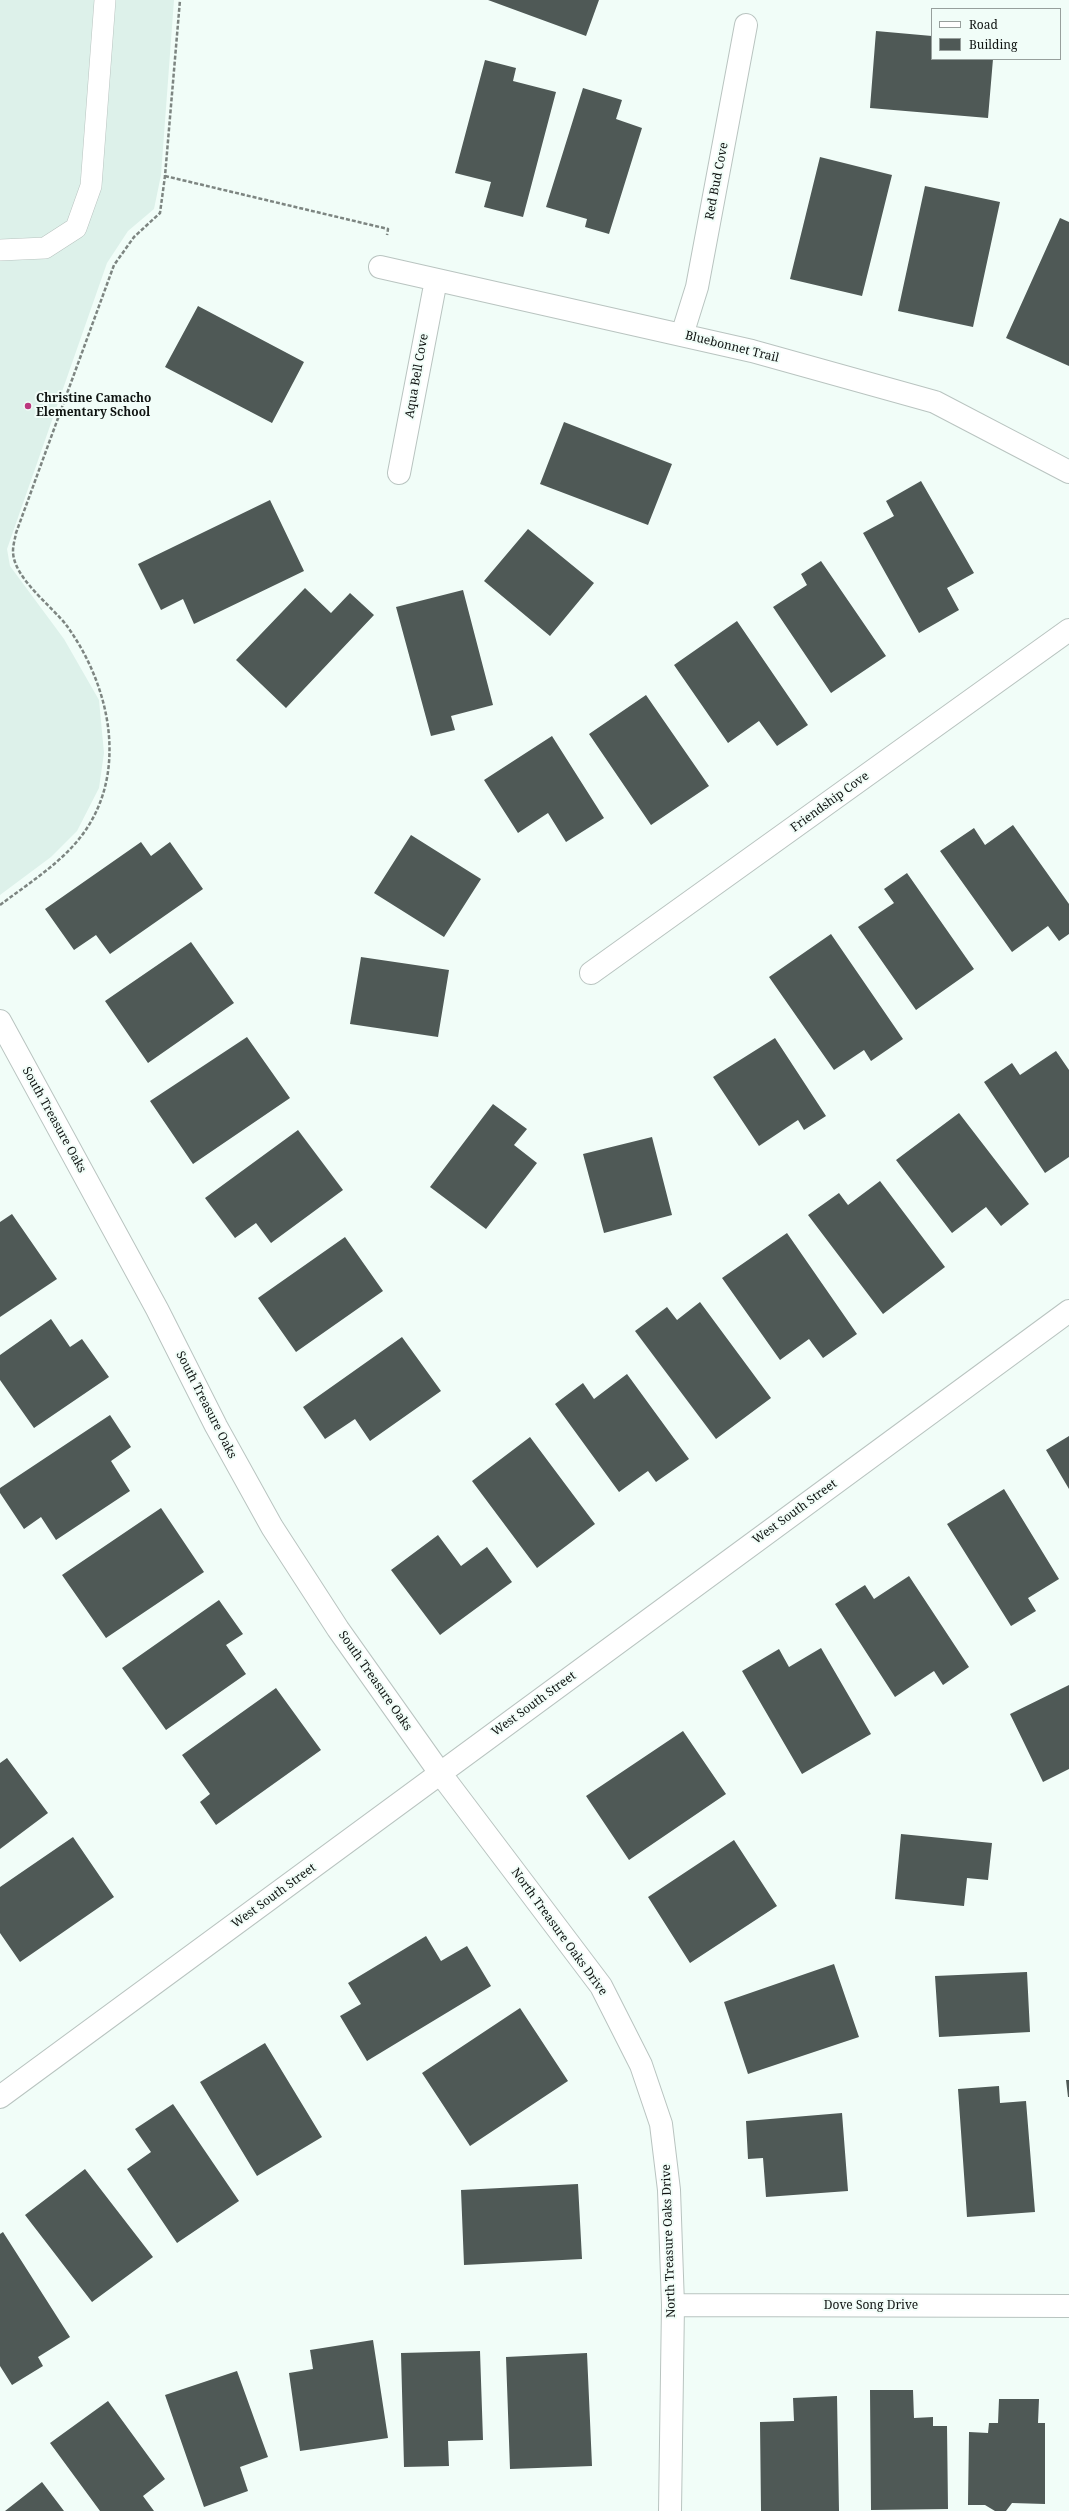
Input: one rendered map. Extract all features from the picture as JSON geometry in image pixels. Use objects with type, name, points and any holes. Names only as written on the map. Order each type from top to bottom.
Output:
[{"type":"street","name":"Red Bud Cove","points":[[682,335],[697,286],[746,25]]},
{"type":"street","name":"Bluebonnet Trail","points":[[380,267],[752,351],[935,402],[1069,472]]},
{"type":"street","name":"Aqua Bell Cove","points":[[399,474],[436,280]]},
{"type":"street","name":"Friendship Cove","points":[[591,973],[1069,630]]},
{"type":"street","name":"South Treasure Oaks","points":[[0,1021],[157,1308],[216,1426],[272,1527],[338,1628],[440,1774]]},
{"type":"street","name":"West South Street","points":[[0,2098],[1069,1311]]},
{"type":"street","name":"North Treasure Oaks Drive","points":[[440,1774],[601,1986],[642,2065],[661,2124],[670,2190],[673,2305],[670,2511]]},
{"type":"street","name":"Dove Song Drive","points":[[673,2305],[1069,2306]]},
{"type":"lane","points":[[0,250],[45,248],[76,228],[91,186],[105,0]]},
{"type":"path","points":[[0,905],[56,864],[74,845],[90,825],[108,781],[109,730],[106,707],[97,684],[84,655],[67,627],[27,582],[18,568],[13,552],[16,533],[114,265],[134,237],[160,213],[165,176],[180,0]]},
{"type":"path","points":[[165,176],[388,229]]},
{"type":"shaded area","name":"Christine Camacho Elementary School","points":[[0,0],[174,0],[161,175],[154,209],[128,231],[107,263],[7,549],[10,566],[64,639],[99,700],[104,753],[99,788],[77,831],[51,857],[0,895]]},
{"type":"building","points":[[488,0],[599,0],[586,36]]},
{"type":"building","points":[[876,31],[931,36],[931,60],[993,60],[988,118],[870,108]]},
{"type":"building","points":[[485,60],[516,68],[513,81],[556,92],[523,217],[484,207],[491,182],[455,173]]},
{"type":"building","points":[[583,88],[622,100],[616,119],[642,128],[609,234],[585,227],[587,219],[546,207]]},
{"type":"building","points":[[820,157],[892,175],[862,296],[790,279]]},
{"type":"building","points":[[925,186],[1000,202],[973,327],[898,311]]},
{"type":"building","points":[[1060,218],[1069,222],[1069,366],[1006,338]]},
{"type":"building","points":[[198,306],[304,362],[272,423],[165,367]]},
{"type":"building","points":[[564,422],[672,464],[648,525],[540,484]]},
{"type":"building","points":[[921,481],[974,573],[947,588],[959,610],[919,633],[863,533],[894,516],[886,501]]},
{"type":"building","points":[[270,500],[304,571],[194,624],[183,599],[161,610],[138,564]]},
{"type":"building","points":[[528,529],[594,583],[550,636],[484,581]]},
{"type":"building","points":[[821,561],[886,656],[831,693],[773,607],[807,585],[801,574]]},
{"type":"building","points":[[305,588],[331,613],[350,593],[374,615],[286,708],[236,660]]},
{"type":"building","points":[[463,590],[493,705],[451,716],[455,730],[431,736],[396,607]]},
{"type":"building","points":[[737,621],[808,725],[777,746],[759,721],[728,743],[674,665]]},
{"type":"building","points":[[646,695],[709,786],[651,825],[589,734]]},
{"type":"building","points":[[552,736],[604,818],[566,842],[548,813],[518,833],[484,780]]},
{"type":"building","points":[[1013,825],[1069,904],[1069,934],[1059,941],[1048,926],[1012,952],[940,851],[974,828],[985,845]]},
{"type":"building","points":[[411,835],[481,879],[444,937],[374,893]]},
{"type":"building","points":[[141,842],[151,856],[170,842],[203,889],[110,954],[96,935],[74,950],[45,909]]},
{"type":"building","points":[[907,873],[974,969],[916,1010],[858,927],[894,903],[884,889]]},
{"type":"building","points":[[831,934],[903,1039],[871,1061],[864,1050],[834,1070],[769,977]]},
{"type":"building","points":[[191,942],[234,1003],[148,1063],[105,1001]]},
{"type":"building","points":[[361,957],[449,970],[438,1037],[350,1024]]},
{"type":"building","points":[[247,1037],[290,1098],[193,1164],[150,1101]]},
{"type":"building","points":[[775,1038],[826,1116],[804,1130],[798,1120],[759,1146],[713,1077]]},
{"type":"building","points":[[1056,1051],[1069,1070],[1069,1157],[1045,1173],[984,1082],[1012,1063],[1020,1075]]},
{"type":"building","points":[[493,1104],[527,1129],[514,1145],[537,1163],[486,1229],[430,1187]]},
{"type":"building","points":[[959,1113],[1029,1204],[1001,1226],[986,1207],[952,1233],[896,1160]]},
{"type":"building","points":[[298,1130],[343,1190],[271,1243],[256,1223],[235,1238],[205,1198]]},
{"type":"building","points":[[652,1137],[672,1215],[604,1233],[583,1154]]},
{"type":"building","points":[[880,1181],[945,1267],[883,1314],[808,1215],[839,1193],[848,1205]]},
{"type":"building","points":[[12,1214],[57,1279],[0,1317],[0,1222]]},
{"type":"building","points":[[787,1233],[857,1334],[823,1358],[809,1339],[780,1360],[722,1278]]},
{"type":"building","points":[[345,1237],[383,1291],[296,1352],[258,1298]]},
{"type":"building","points":[[700,1302],[771,1398],[716,1439],[635,1331],[667,1307],[677,1320]]},
{"type":"building","points":[[51,1319],[70,1347],[82,1339],[109,1377],[34,1428],[0,1380],[0,1355]]},
{"type":"building","points":[[402,1337],[441,1391],[370,1441],[355,1419],[325,1439],[303,1407]]},
{"type":"building","points":[[627,1374],[689,1459],[656,1482],[648,1471],[619,1492],[555,1404],[583,1383],[594,1399]]},
{"type":"building","points":[[110,1415],[131,1447],[111,1461],[130,1491],[56,1540],[41,1517],[24,1529],[0,1493],[0,1488]]},
{"type":"building","points":[[1069,1436],[1069,1489],[1046,1450]]},
{"type":"building","points":[[530,1437],[595,1524],[537,1568],[472,1481]]},
{"type":"building","points":[[1004,1489],[1059,1579],[1028,1598],[1036,1611],[1011,1626],[947,1524]]},
{"type":"building","points":[[161,1508],[204,1572],[106,1638],[62,1575]]},
{"type":"building","points":[[438,1535],[461,1566],[487,1547],[512,1582],[440,1635],[391,1570]]},
{"type":"building","points":[[909,1576],[969,1667],[943,1685],[934,1671],[895,1697],[835,1604],[865,1585],[874,1599]]},
{"type":"building","points":[[219,1600],[243,1634],[226,1645],[246,1674],[166,1730],[122,1668]]},
{"type":"building","points":[[821,1648],[871,1734],[802,1774],[742,1671],[779,1649],[789,1667]]},
{"type":"building","points":[[1069,1685],[1069,1769],[1043,1782],[1010,1714]]},
{"type":"building","points":[[276,1688],[321,1750],[216,1825],[200,1802],[210,1794],[182,1755]]},
{"type":"building","points":[[683,1731],[726,1794],[629,1860],[586,1796]]},
{"type":"building","points":[[7,1758],[48,1813],[0,1849],[0,1763]]},
{"type":"building","points":[[901,1834],[992,1843],[988,1880],[967,1878],[964,1906],[895,1899]]},
{"type":"building","points":[[73,1837],[114,1897],[20,1962],[0,1933],[0,1887]]},
{"type":"building","points":[[734,1840],[777,1906],[690,1963],[648,1897]]},
{"type":"building","points":[[426,1936],[441,1961],[467,1946],[491,1986],[367,2061],[340,2016],[361,2004],[348,1983]]},
{"type":"building","points":[[834,1964],[859,2037],[748,2074],[724,2002]]},
{"type":"building","points":[[1027,1972],[1030,2032],[939,2037],[935,1976]]},
{"type":"building","points":[[520,2008],[568,2081],[470,2146],[422,2073]]},
{"type":"building","points":[[265,2043],[322,2137],[257,2176],[200,2082]]},
{"type":"building","points":[[1066,2080],[1069,2080],[1069,2097],[1068,2097]]},
{"type":"building","points":[[999,2086],[1000,2103],[1026,2101],[1035,2212],[967,2217],[958,2089]]},
{"type":"building","points":[[173,2104],[239,2201],[177,2243],[127,2169],[151,2152],[135,2129]]},
{"type":"building","points":[[842,2113],[848,2191],[766,2197],[763,2158],[748,2159],[746,2121]]},
{"type":"building","points":[[85,2169],[153,2257],[92,2302],[25,2215]]},
{"type":"building","points":[[578,2184],[582,2259],[464,2265],[461,2190]]},
{"type":"building","points":[[3,2232],[70,2337],[38,2357],[43,2366],[12,2385],[0,2366],[0,2234]]},
{"type":"building","points":[[373,2340],[388,2438],[300,2451],[289,2373],[313,2369],[310,2350]]},
{"type":"building","points":[[480,2351],[483,2440],[448,2441],[449,2466],[404,2467],[401,2353]]},
{"type":"building","points":[[587,2353],[592,2466],[510,2469],[506,2357]]},
{"type":"building","points":[[237,2371],[268,2457],[240,2467],[248,2491],[204,2507],[165,2395]]},
{"type":"building","points":[[870,2390],[913,2390],[914,2418],[933,2417],[933,2426],[947,2426],[948,2509],[871,2510]]},
{"type":"building","points":[[837,2396],[839,2511],[761,2511],[760,2422],[794,2421],[793,2398]]},
{"type":"building","points":[[999,2399],[1039,2399],[1038,2423],[1045,2423],[1045,2504],[1012,2503],[1006,2511],[995,2511],[985,2505],[968,2505],[969,2432],[988,2433],[989,2423],[998,2423]]},
{"type":"building","points":[[108,2401],[165,2479],[143,2496],[154,2511],[100,2511],[50,2443]]},
{"type":"building","points":[[42,2482],[64,2511],[5,2511]]},
{"type":"place","name":"Christine Camacho Elementary School","points":[[28,406]]}]
